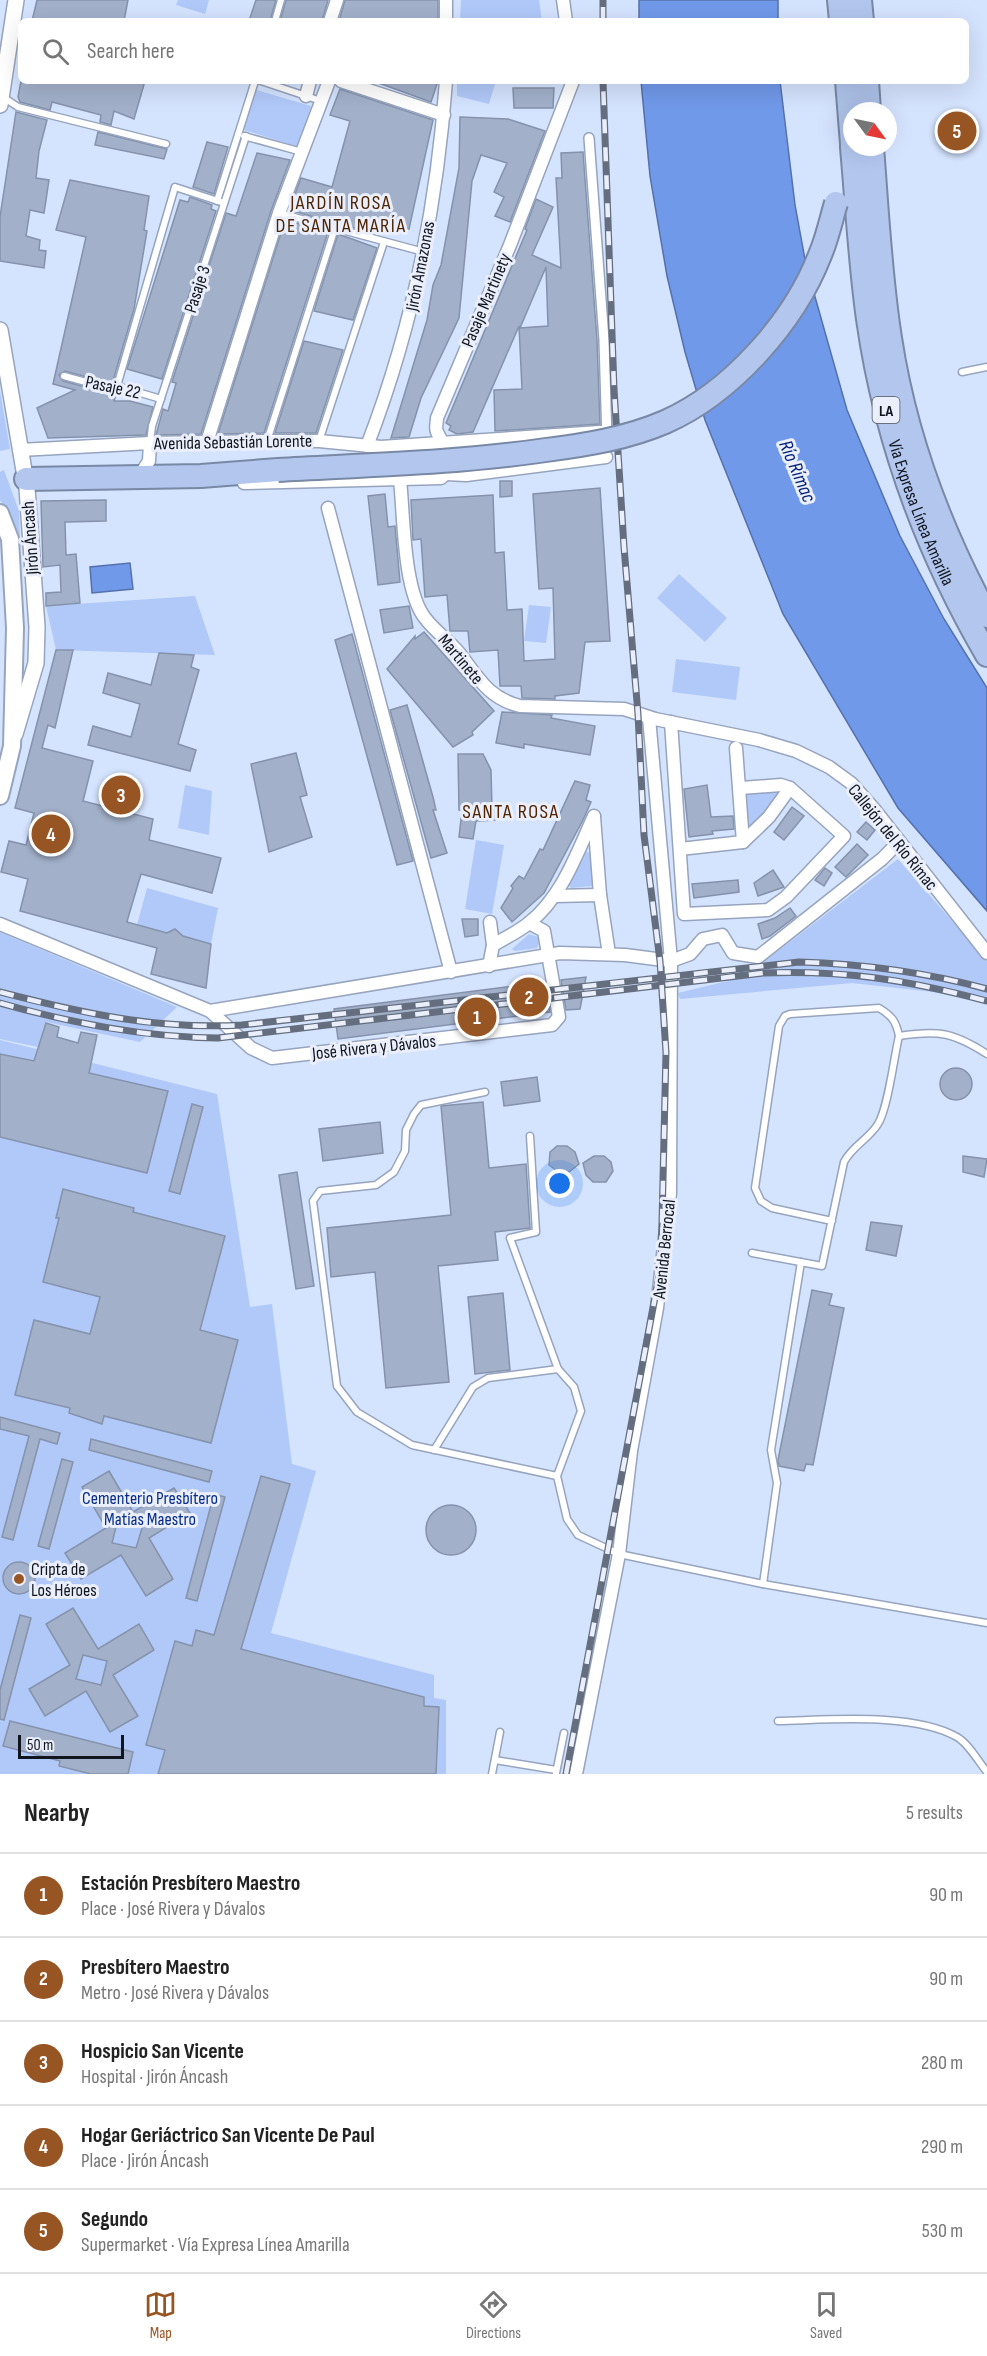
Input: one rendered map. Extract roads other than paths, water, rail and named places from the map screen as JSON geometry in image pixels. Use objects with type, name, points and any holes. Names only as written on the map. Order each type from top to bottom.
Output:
[{"type":"highway","points":[[839,0],[841,18]]},
{"type":"highway","points":[[860,0],[862,18]]},
{"type":"highway","name":"Vía Expresa Línea Amarilla","points":[[847,84],[849,102]]},
{"type":"highway","points":[[867,84],[868,102]]},
{"type":"highway","points":[[26,483],[135,481],[278,470],[452,461],[593,444],[665,422],[693,407],[718,389],[754,358],[767,342],[807,283],[820,256],[848,156]]},
{"type":"highway","name":"Vía Expresa Línea Amarilla","points":[[853,156],[868,318],[893,441],[910,494],[935,557],[987,655]]},
{"type":"highway","name":"Vía Expresa Línea Amarilla","points":[[873,156],[885,302],[904,410],[936,512],[987,616]]},
{"type":"main road","name":"Jirón Áncash","points":[[0,513],[10,539],[14,616],[12,746],[0,796]]},
{"type":"street","points":[[1,99],[16,0]]},
{"type":"street","points":[[331,18],[337,0]]},
{"type":"street","points":[[446,0],[446,18]]},
{"type":"street","points":[[562,0],[565,18]]},
{"type":"street","points":[[306,96],[309,84]]},
{"type":"street","points":[[207,442],[279,213],[328,84]]},
{"type":"street","points":[[350,84],[444,115]]},
{"type":"street","name":"Jirón Amazonas","points":[[367,446],[392,380],[425,252],[444,115],[446,84]]},
{"type":"street","name":"Pasaje Martinety","points":[[446,474],[450,468],[450,454],[446,444],[437,434],[437,418],[510,245],[572,84]]},
{"type":"street","points":[[135,481],[441,478],[446,474],[466,475],[606,457],[604,340],[589,138]]},
{"type":"street","name":"Jirón Áncash","points":[[0,330],[26,483],[37,627],[36,663],[12,746]]},
{"type":"street","name":"Avenida Sebastián Lorente","points":[[20,450],[150,443],[267,441],[319,441],[367,446],[446,444],[607,431]]},
{"type":"street","points":[[135,481],[149,461],[150,443]]},
{"type":"street","name":"Martinete","points":[[400,480],[411,588],[418,608],[425,619],[462,656],[479,683],[506,703],[520,706],[624,709],[644,716]]},
{"type":"street","points":[[328,508],[451,972]]},
{"type":"street","name":"Callejón del Río Rímac","points":[[644,716],[759,740],[796,751],[829,767],[851,783],[987,953]]},
{"type":"street","name":"Avenida Berrocal","points":[[576,1774],[619,1554],[631,1452],[657,1308],[670,1193],[671,961],[644,716]]},
{"type":"street","points":[[671,722],[684,914],[768,910],[786,897],[844,836],[802,796],[789,788],[781,785],[741,788]]},
{"type":"street","points":[[736,748],[741,788],[743,842]]},
{"type":"street","points":[[680,849],[743,842],[769,817],[789,788]]},
{"type":"street","points":[[493,945],[529,923],[554,896],[568,873],[594,816],[600,895],[609,954]]},
{"type":"street","points":[[210,1011],[549,955],[609,954],[671,961],[690,954],[703,939],[722,935],[733,953],[758,957],[882,859],[899,842]]},
{"type":"street","points":[[554,896],[600,895]]},
{"type":"street","points":[[489,966],[493,945],[490,922]]},
{"type":"street","points":[[529,923],[544,931],[549,955]]},
{"type":"street","name":"José Rivera y Dávalos","points":[[0,924],[210,1011],[251,1048],[272,1058],[552,1025],[559,1017],[549,955]]},
{"type":"lane","points":[[276,18],[281,0]]},
{"type":"lane","points":[[117,386],[175,187],[220,202],[254,84]]},
{"type":"lane","points":[[270,84],[322,101]]},
{"type":"lane","points":[[1,99],[18,107],[166,144]]},
{"type":"lane","points":[[238,134],[302,152]]},
{"type":"lane","name":"Pasaje 3","points":[[150,443],[152,426],[220,202],[246,136]]},
{"type":"lane","points":[[279,213],[425,252]]},
{"type":"lane","points":[[267,441],[335,228]]},
{"type":"lane","points":[[319,441],[384,242]]},
{"type":"lane","points":[[962,372],[987,367]]},
{"type":"lane","name":"Pasaje 22","points":[[64,376],[116,390],[117,386],[161,399]]},
{"type":"lane","points":[[752,1253],[822,1266],[849,1152],[872,1134],[880,1120],[899,1036],[897,1024],[891,1015],[879,1008],[790,1014],[781,1019],[755,1188],[761,1202],[772,1208],[832,1221]]},
{"type":"lane","points":[[899,1036],[943,1032],[963,1039],[987,1054]]},
{"type":"lane","points":[[485,1092],[421,1106],[406,1130],[405,1151],[394,1172],[376,1185],[320,1191],[313,1201],[337,1386],[357,1412],[412,1445],[557,1476]]},
{"type":"lane","points":[[530,1136],[536,1232],[510,1238],[558,1369],[574,1387],[581,1411],[557,1476],[567,1519],[578,1535],[619,1554],[763,1584],[987,1623]]},
{"type":"lane","points":[[763,1584],[777,1483],[771,1450],[801,1262]]},
{"type":"lane","points":[[435,1450],[473,1387],[488,1378],[558,1369]]},
{"type":"lane","points":[[778,1721],[863,1720],[929,1725],[959,1738],[987,1772]]},
{"type":"lane","points":[[492,1774],[501,1732]]},
{"type":"lane","points":[[495,1760],[556,1772],[564,1733]]},
{"type":"water","points":[[639,0],[778,0],[778,18],[639,18]]},
{"type":"water","name":"Río Rímac","points":[[641,84],[780,84],[795,205],[806,265],[847,410],[900,536],[944,619],[987,688],[987,911],[898,808],[783,614],[705,420],[685,352],[667,276],[650,176]]},
{"type":"water","points":[[130,563],[133,589],[92,593],[90,567]]},
{"type":"railway","points":[[603,0],[603,18]]},
{"type":"railway","points":[[566,1774],[661,1265],[666,1052],[660,961],[644,835],[638,714],[624,547],[614,389],[603,84]]},
{"type":"railway","points":[[0,992],[60,1007],[120,1018],[211,1026],[242,1025],[799,962],[894,970],[987,989]]},
{"type":"railway","points":[[0,1003],[108,1028],[162,1035],[218,1038],[763,973],[822,973],[876,978],[930,987],[987,1001]]},
{"type":"place","name":"Segundo","points":[[957,131]]},
{"type":"place","name":"Hospicio San Vicente","points":[[121,795]]},
{"type":"place","name":"Hogar Geriáctrico San Vicente De Paul","points":[[51,834]]},
{"type":"place","name":"Presbítero Maestro","points":[[529,997]]},
{"type":"place","name":"Estación Presbítero Maestro","points":[[477,1017]]},
{"type":"place","name":"Cripta de Los Héroes","points":[[19,1579]]},
{"type":"district","name":"JARDÍN ROSA DE SANTA MARÍA","points":[[341,214]]},
{"type":"district","name":"SANTA ROSA","points":[[511,811]]},
{"type":"park label","name":"Cementerio Presbítero Matías Maestro","points":[[150,1508]]}]
